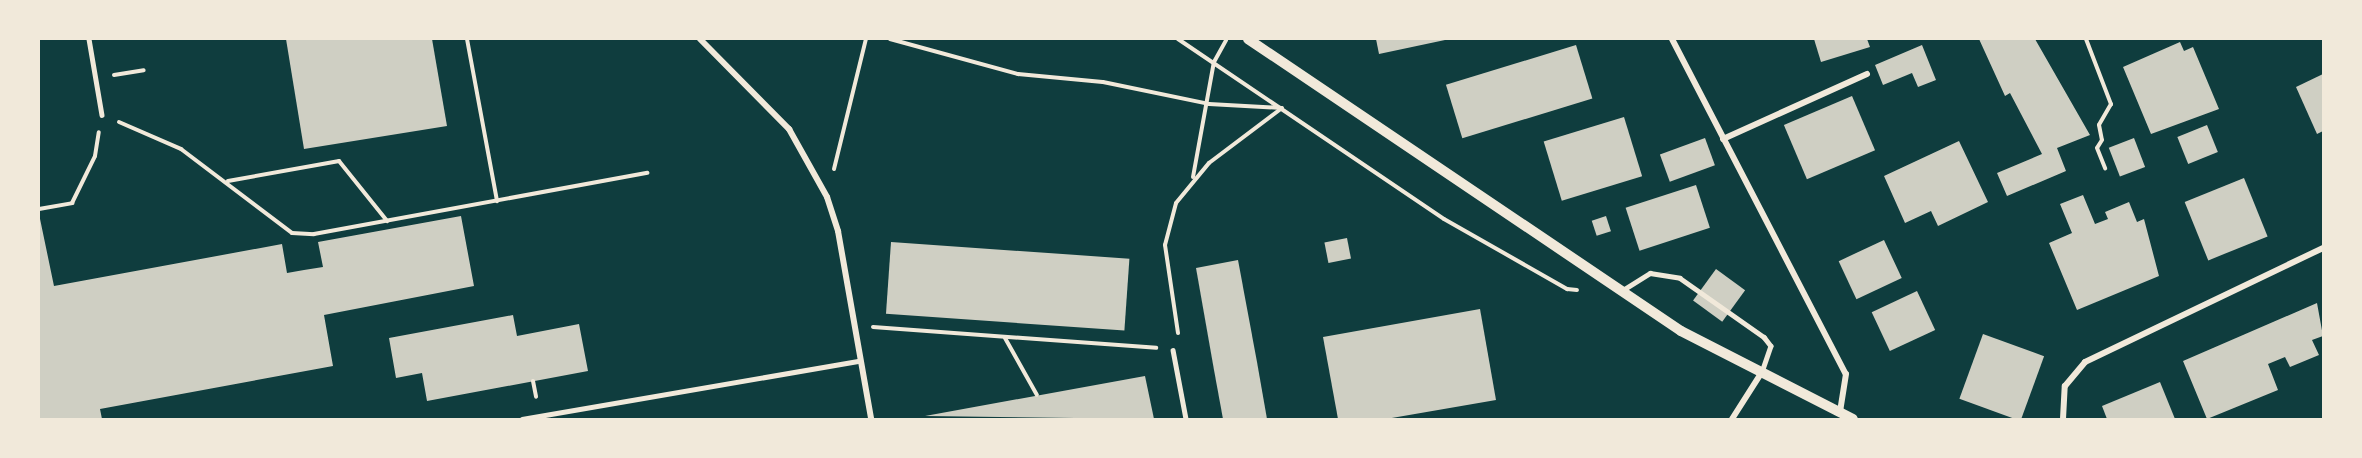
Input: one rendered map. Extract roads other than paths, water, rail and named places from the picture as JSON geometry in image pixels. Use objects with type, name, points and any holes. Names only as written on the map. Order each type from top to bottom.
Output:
[{"type":"street","points":[[700,39],[731,64],[789,129],[827,197],[838,231],[852,325],[871,419]]},
{"type":"street","points":[[1248,39],[1621,292],[1760,375],[1853,419]]},
{"type":"street","points":[[1672,39],[1846,374],[1840,414]]},
{"type":"street","points":[[1723,139],[1867,74]]},
{"type":"street","points":[[2063,419],[2065,386],[2085,362],[2323,248]]},
{"type":"street","points":[[1732,419],[1760,375]]},
{"type":"lane","points":[[89,39],[102,115]]},
{"type":"lane","points":[[1621,292],[1650,273],[1680,278],[1764,337],[1771,346],[1760,375]]},
{"type":"lane","points":[[1173,350],[1186,419]]},
{"type":"lane","points":[[522,419],[859,361]]}]
